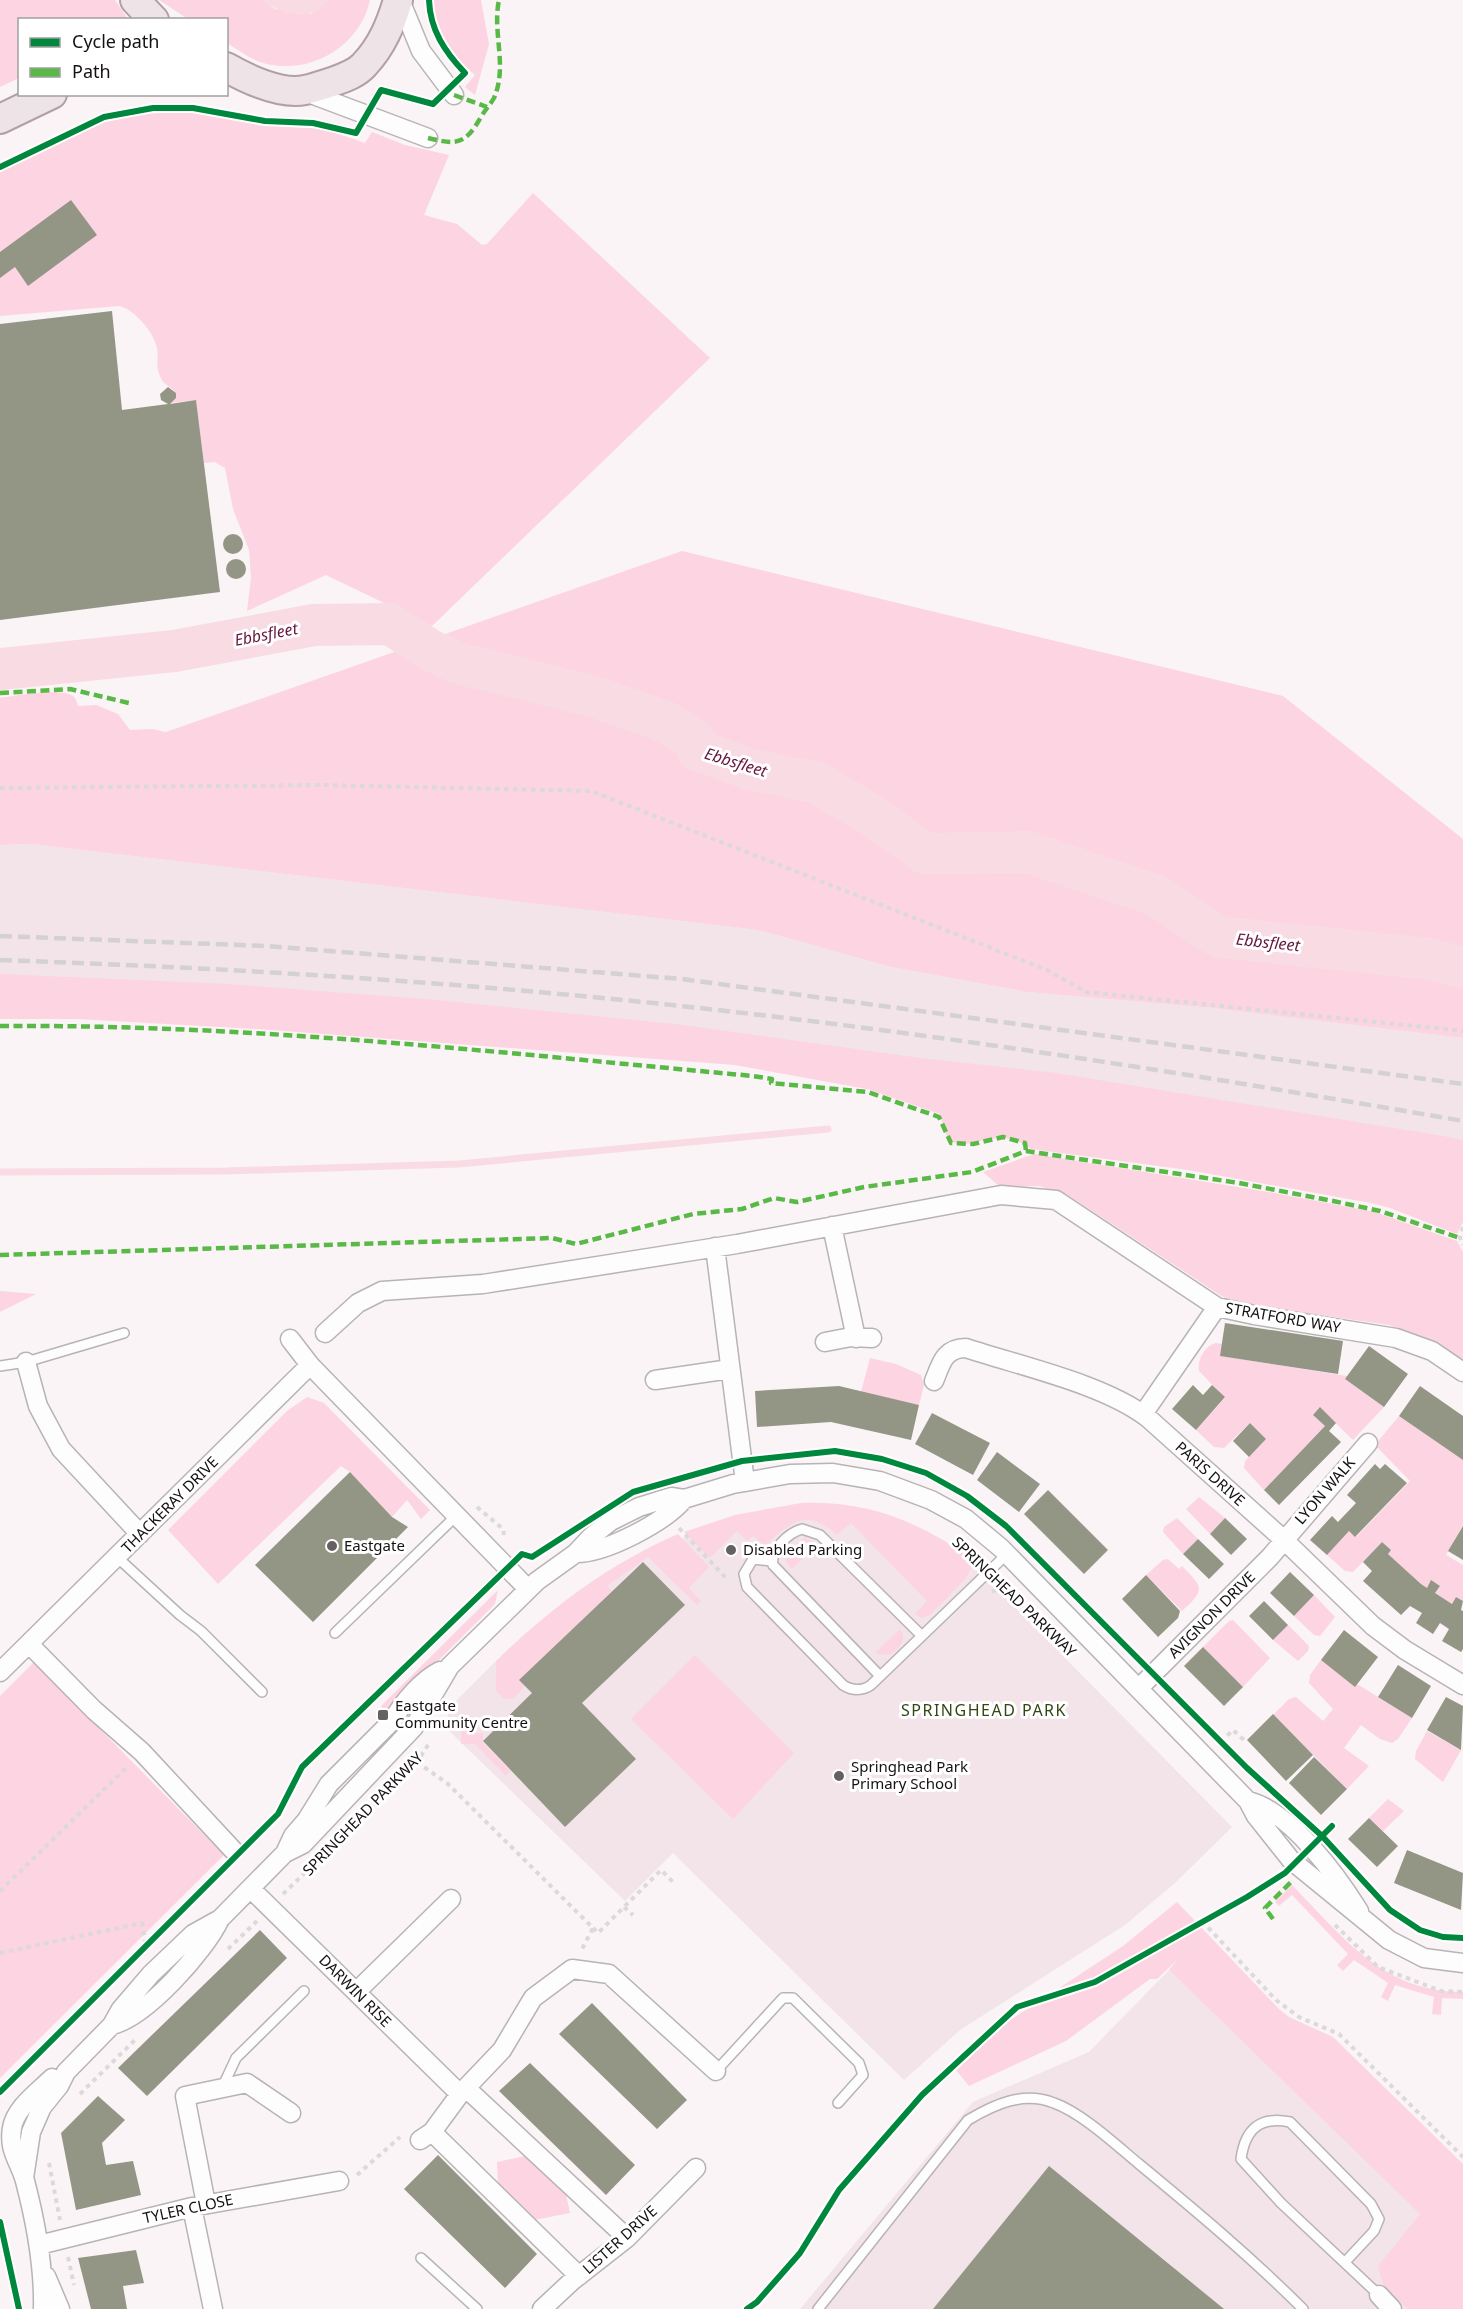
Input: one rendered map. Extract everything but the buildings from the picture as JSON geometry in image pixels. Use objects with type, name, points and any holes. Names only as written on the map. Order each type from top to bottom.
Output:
[{"type":"main road","points":[[135,0],[152,18]]},
{"type":"main road","points":[[233,74],[280,88],[303,91],[345,78],[362,67],[376,51],[390,27],[399,0]]},
{"type":"main road","points":[[0,119],[48,96]]},
{"type":"street","points":[[399,0],[421,51],[454,95]]},
{"type":"street","points":[[303,91],[428,138]]},
{"type":"street","name":"STRATFORD WAY","points":[[325,1333],[358,1303],[382,1291],[483,1284],[715,1247],[986,1197],[1017,1196],[1056,1200],[1217,1307],[1396,1338],[1432,1351],[1463,1372]]},
{"type":"street","points":[[825,1341],[864,1338],[832,1226]]},
{"type":"street","points":[[715,1247],[745,1482]]},
{"type":"street","points":[[1143,1414],[1217,1307]]},
{"type":"street","points":[[290,1339],[309,1365],[528,1589]]},
{"type":"street","name":"PARIS DRIVE","points":[[934,1381],[946,1354],[958,1348],[966,1348],[1094,1391],[1143,1414],[1283,1539],[1373,1626],[1405,1650],[1461,1679]]},
{"type":"street","points":[[26,1362],[38,1406],[61,1449],[140,1534]]},
{"type":"street","name":"THACKERAY DRIVE","points":[[0,1672],[225,1450],[240,1431],[309,1365]]},
{"type":"street","points":[[655,1380],[730,1369]]},
{"type":"street","name":"LYON WALK","points":[[1283,1539],[1368,1443]]},
{"type":"street","name":"SPRINGHEAD PARKWAY","points":[[43,2309],[44,2272],[39,2245],[24,2178],[15,2163],[13,2153],[12,2132],[15,2120],[30,2099],[51,2078],[66,2072],[112,2025],[121,2009],[162,1962],[201,1928],[219,1919],[285,1853],[303,1844],[311,1836],[414,1727],[450,1666],[528,1589],[576,1553],[592,1536],[632,1510],[671,1497],[684,1499],[745,1482],[807,1472],[845,1474],[880,1481],[906,1489],[942,1505],[977,1527],[1007,1554],[1248,1801],[1261,1804],[1309,1845],[1340,1880],[1363,1917],[1389,1940],[1410,1953],[1439,1961],[1463,1963]]},
{"type":"street","name":"AVIGNON DRIVE","points":[[1139,1688],[1270,1557],[1283,1539]]},
{"type":"street","points":[[29,1644],[94,1710],[141,1752],[233,1850]]},
{"type":"street","name":"DARWIN RISE","points":[[251,1889],[356,1992],[627,2238]]},
{"type":"street","points":[[356,1992],[451,1899]]},
{"type":"street","points":[[579,2276],[426,2136],[463,2091],[502,2050],[533,1998],[572,1969],[609,1974],[716,2071]]},
{"type":"street","points":[[213,2309],[185,2096],[247,2083],[291,2113]]},
{"type":"street","name":"LISTER DRIVE","points":[[542,2309],[627,2238],[696,2168]]},
{"type":"street","name":"TYLER CLOSE","points":[[39,2245],[199,2206],[339,2181]]},
{"type":"street","name":"SPRINGHEAD PARKWAY","points":[[44,2272],[60,2309]]},
{"type":"street","points":[[1379,2295],[1392,2309]]},
{"type":"lane","points":[[0,1366],[26,1362],[124,1333]]},
{"type":"lane","points":[[335,1633],[457,1515]]},
{"type":"lane","points":[[880,1676],[775,1567],[772,1561],[776,1551],[793,1533],[802,1529],[815,1531],[922,1636]]},
{"type":"lane","points":[[772,1561],[754,1558],[748,1564],[744,1577],[748,1589],[848,1688],[867,1688],[1007,1554]]},
{"type":"lane","points":[[118,1557],[208,1637],[261,1692]]},
{"type":"lane","points":[[222,2088],[236,2058],[304,1991]]},
{"type":"lane","points":[[716,2071],[783,1998],[793,1998],[859,2063],[862,2075],[838,2103]]},
{"type":"lane","points":[[818,2309],[968,2120],[996,2104],[1024,2098],[1054,2103],[1120,2148],[1245,2252],[1303,2309]]},
{"type":"lane","points":[[1346,2261],[1374,2231],[1379,2219],[1371,2204],[1290,2122],[1276,2119],[1264,2121],[1252,2131],[1243,2145],[1241,2159],[1281,2203],[1346,2261],[1379,2295]]},
{"type":"lane","points":[[421,2258],[477,2309]]},
{"type":"path","points":[[0,788],[323,785],[591,791],[1047,970],[1086,992],[1463,1031]]},
{"type":"path","points":[[1463,1227],[1460,1238],[1463,1245]]},
{"type":"path","points":[[672,1527],[685,1522]]},
{"type":"path","points":[[678,1525],[683,1534],[726,1578]]},
{"type":"path","points":[[1237,1733],[1241,1728]]},
{"type":"path","points":[[1221,1742],[1232,1731],[1245,1741]]},
{"type":"path","points":[[1213,1733],[1227,1748]]},
{"type":"path","points":[[0,1891],[141,1752]]},
{"type":"path","points":[[411,1758],[448,1784],[598,1933],[661,1870],[675,1884]]},
{"type":"path","points":[[624,1907],[633,1915]]},
{"type":"path","points":[[1193,1926],[1211,1916]]},
{"type":"path","points":[[1202,1921],[1276,2000],[1299,2017],[1339,2034],[1463,2157]]},
{"type":"path","points":[[0,1953],[142,1923],[146,1946]]},
{"type":"path","points":[[1334,1924],[1378,1967],[1441,1991],[1463,1992]]},
{"type":"path","points":[[572,1969],[593,1928]]},
{"type":"path","points":[[137,1954],[154,1938]]},
{"type":"path","points":[[76,2098],[140,2035]]},
{"type":"path","points":[[339,2181],[365,2170],[405,2134],[426,2136]]},
{"type":"path","points":[[47,2154],[75,2289]]},
{"type":"shaded area","points":[[0,0],[115,0],[127,18],[18,18],[18,78],[0,87]]},
{"type":"shaded area","points":[[159,0],[263,0],[275,9],[311,14],[329,0],[370,0],[356,32],[344,44],[330,54],[298,65],[280,66],[263,63],[228,44],[228,18],[186,18]]},
{"type":"shaded area","points":[[263,0],[329,0],[314,12],[297,15],[279,10]]},
{"type":"shaded area","points":[[434,0],[481,0],[489,44],[475,95],[465,87],[475,75],[459,60],[440,32]]},
{"type":"shaded area","points":[[182,112],[212,115],[258,125],[324,129],[365,143],[372,132],[405,145],[449,155],[424,215],[457,224],[482,245],[487,244],[533,193],[710,358],[432,626],[326,575],[247,611],[251,578],[249,550],[233,509],[225,468],[215,462],[204,463],[196,400],[171,403],[176,398],[176,393],[161,379],[155,342],[143,322],[119,306],[0,316],[0,171],[106,121],[141,114]]},
{"type":"shaded area","points":[[682,551],[1283,696],[1463,839],[1463,1038],[1214,1008],[1027,992],[891,967],[758,930],[32,844],[0,845],[0,698],[39,693],[69,694],[78,706],[96,705],[118,714],[130,730],[152,729],[166,732]]},
{"type":"shaded area","points":[[32,844],[758,930],[891,967],[1027,992],[1228,1009],[1463,1038],[1463,1214],[851,1080],[613,1047],[0,1013],[0,845]]},
{"type":"shaded area","points":[[0,974],[228,984],[437,1000],[683,1025],[920,1058],[1056,1073],[1443,1136],[1463,1140],[1463,1222],[1457,1234],[1371,1203],[1188,1170],[1031,1149],[1019,1141],[1007,1138],[957,1144],[947,1135],[940,1114],[867,1089],[735,1065],[258,1029],[77,1019],[0,1019]]},
{"type":"shaded area","points":[[1034,1154],[1275,1193],[1375,1212],[1457,1241],[1463,1252],[1463,1359],[1434,1342],[1389,1325],[1252,1305],[1223,1297],[1071,1197],[1039,1186],[1000,1187],[983,1172]]},
{"type":"shaded area","points":[[0,1291],[36,1294],[0,1312]]},
{"type":"shaded area","points":[[1215,1343],[1223,1344],[1221,1356],[1347,1376],[1346,1380],[1384,1407],[1353,1440],[1320,1408],[1313,1415],[1325,1426],[1264,1490],[1244,1468],[1245,1461],[1266,1439],[1250,1423],[1224,1448],[1214,1447],[1196,1430],[1225,1398],[1199,1371],[1202,1354]]},
{"type":"shaded area","points":[[870,1358],[896,1364],[921,1375],[924,1385],[919,1405],[861,1392]]},
{"type":"shaded area","points":[[307,1397],[324,1403],[430,1510],[421,1519],[407,1500],[392,1517],[350,1472],[341,1466],[218,1584],[168,1530],[287,1411]]},
{"type":"shaded area","points":[[1399,1416],[1463,1460],[1463,1525],[1446,1555],[1463,1565],[1463,1601],[1456,1597],[1452,1604],[1435,1593],[1440,1586],[1431,1581],[1427,1588],[1421,1584],[1388,1554],[1391,1550],[1382,1542],[1353,1572],[1345,1571],[1327,1555],[1349,1531],[1356,1537],[1410,1481],[1375,1445]]},
{"type":"shaded area","points":[[1199,1497],[1225,1518],[1210,1534],[1186,1509]]},
{"type":"shaded area","points":[[801,1503],[848,1505],[869,1509],[911,1524],[931,1533],[971,1558],[971,1569],[966,1578],[930,1615],[921,1618],[915,1614],[927,1601],[851,1523],[837,1535],[826,1526],[816,1522],[799,1521],[782,1530],[765,1546],[753,1536],[747,1541],[737,1531],[710,1558],[684,1532],[735,1515]]},
{"type":"shaded area","name":"Springhead Park Primary School","points":[[817,1508],[971,1569],[972,1564],[1232,1827],[1175,1883],[1125,1925],[960,2030],[904,2080],[673,1853],[625,1901],[443,1725],[455,1702],[496,1661],[501,1662],[576,1596],[678,1538],[691,1538]]},
{"type":"shaded area","points":[[1177,1518],[1198,1539],[1183,1554],[1163,1532],[1164,1527]]},
{"type":"shaded area","points":[[678,1534],[709,1567],[689,1588],[701,1601],[697,1605],[648,1557],[607,1586],[612,1591],[520,1680],[525,1686],[514,1698],[504,1699],[496,1691],[496,1661],[538,1623],[581,1589],[627,1559]]},
{"type":"shaded area","points":[[805,1537],[816,1545],[792,1569],[786,1562],[787,1553]]},
{"type":"shaded area","points":[[1168,1559],[1179,1569],[1182,1566],[1198,1584],[1198,1593],[1182,1611],[1146,1575],[1163,1560]]},
{"type":"shaded area","points":[[498,1590],[495,1604],[393,1706],[389,1715],[381,1706]]},
{"type":"shaded area","points":[[1314,1595],[1335,1617],[1320,1636],[1314,1635],[1294,1616]]},
{"type":"shaded area","points":[[1233,1620],[1270,1658],[1243,1687],[1203,1647],[1229,1621]]},
{"type":"shaded area","points":[[1288,1625],[1309,1646],[1308,1651],[1298,1661],[1273,1640]]},
{"type":"shaded area","points":[[900,1629],[903,1640],[899,1646],[890,1655],[878,1654],[876,1652]]},
{"type":"shaded area","points":[[695,1655],[794,1753],[733,1819],[631,1719]]},
{"type":"shaded area","points":[[1321,1660],[1355,1686],[1357,1684],[1412,1718],[1398,1739],[1392,1743],[1380,1739],[1361,1725],[1344,1748],[1369,1766],[1347,1789],[1273,1715],[1289,1699],[1296,1697],[1323,1721],[1333,1709],[1309,1683],[1310,1675]]},
{"type":"shaded area","points":[[34,1662],[224,1855],[0,2078],[0,1696]]},
{"type":"shaded area","points":[[461,1722],[471,1722],[471,1733],[483,1733],[483,1743],[510,1771],[506,1776],[475,1744],[461,1744]]},
{"type":"shaded area","points":[[1427,1731],[1461,1750],[1443,1782],[1415,1759],[1416,1751]]},
{"type":"shaded area","points":[[1388,1799],[1404,1811],[1383,1831],[1369,1818]]},
{"type":"shaded area","points":[[1292,1885],[1348,1942],[1387,1972],[1410,1983],[1435,1990],[1463,1992],[1463,1999],[1442,1998],[1441,2015],[1432,2014],[1434,1997],[1395,1985],[1388,2001],[1381,1997],[1388,1983],[1354,1960],[1343,1971],[1337,1965],[1348,1954],[1292,1895],[1279,1906],[1275,1902]]},
{"type":"shaded area","points":[[1177,1902],[1279,2009],[1289,2017],[1333,2037],[1463,2164],[1463,2309],[1408,2309],[1384,2287],[1378,2266],[1420,2214],[1169,1970],[1177,1960],[1157,1979],[1150,1979],[1066,2041],[969,2086],[956,2070],[1009,2021],[1123,1946]]},
{"type":"shaded area","points":[[1169,1970],[1409,2203],[1463,2243],[1463,2309],[800,2309],[973,2102],[1089,2052]]},
{"type":"shaded area","points":[[525,2156],[566,2195],[570,2213],[534,2220],[498,2185],[497,2162]]},
{"type":"waterway","name":"Ebbsfleet","points":[[0,669],[174,651],[314,625],[390,624],[430,650],[458,663],[595,697],[666,722],[693,739],[697,750],[752,770],[815,782],[870,814],[926,854],[1028,852],[1155,895],[1219,937],[1431,959],[1463,968]]},
{"type":"waterway","points":[[0,1172],[226,1171],[459,1164],[828,1129]]},
{"type":"railway","points":[[0,936],[267,946],[682,979],[1463,1084]]},
{"type":"railway","points":[[0,960],[154,966],[383,980],[720,1010],[1039,1052],[1463,1121]]},
{"type":"marked path","points":[[428,138],[446,142],[465,138],[494,98],[500,74],[497,25],[499,0]]},
{"type":"marked path","points":[[454,95],[487,107]]},
{"type":"marked path","points":[[0,693],[70,689],[129,703]]},
{"type":"marked path","points":[[0,1026],[189,1030],[283,1035],[753,1076],[772,1079],[771,1083],[868,1092],[939,1117],[951,1143],[973,1144],[1003,1137],[1025,1143],[1026,1151]]},
{"type":"marked path","points":[[0,1255],[552,1238],[576,1244],[693,1214],[742,1209],[774,1198],[797,1202],[864,1187],[972,1172],[1026,1151],[1239,1183],[1333,1201],[1380,1211],[1460,1238]]},
{"type":"marked path","points":[[1273,1919],[1265,1908],[1292,1881]]},
{"type":"cycle path","points":[[0,167],[104,117],[153,108],[193,108],[265,121],[313,123],[356,133],[381,90],[433,104],[465,73],[440,40],[432,21],[429,0]]},
{"type":"cycle path","points":[[0,2092],[278,1814],[302,1767],[522,1554],[532,1557],[633,1492],[742,1461],[835,1451],[882,1459],[926,1473],[967,1496],[1006,1526],[1247,1768],[1322,1836],[1390,1910],[1420,1930],[1443,1937],[1463,1938]]},
{"type":"cycle path","points":[[747,2309],[757,2302],[800,2253],[839,2190],[922,2095],[1017,2007],[1095,1982],[1247,1897],[1285,1873],[1332,1826]]},
{"type":"cycle path","points":[[0,2222],[19,2309]]},
{"type":"place","name":"Eastgate","points":[[332,1546]]},
{"type":"place","name":"Disabled Parking","points":[[731,1550]]},
{"type":"place","name":"Eastgate Community Centre","points":[[383,1715]]},
{"type":"place","name":"Springhead Park Primary School","points":[[839,1776]]},
{"type":"district","name":"SPRINGHEAD PARK","points":[[984,1710]]}]
